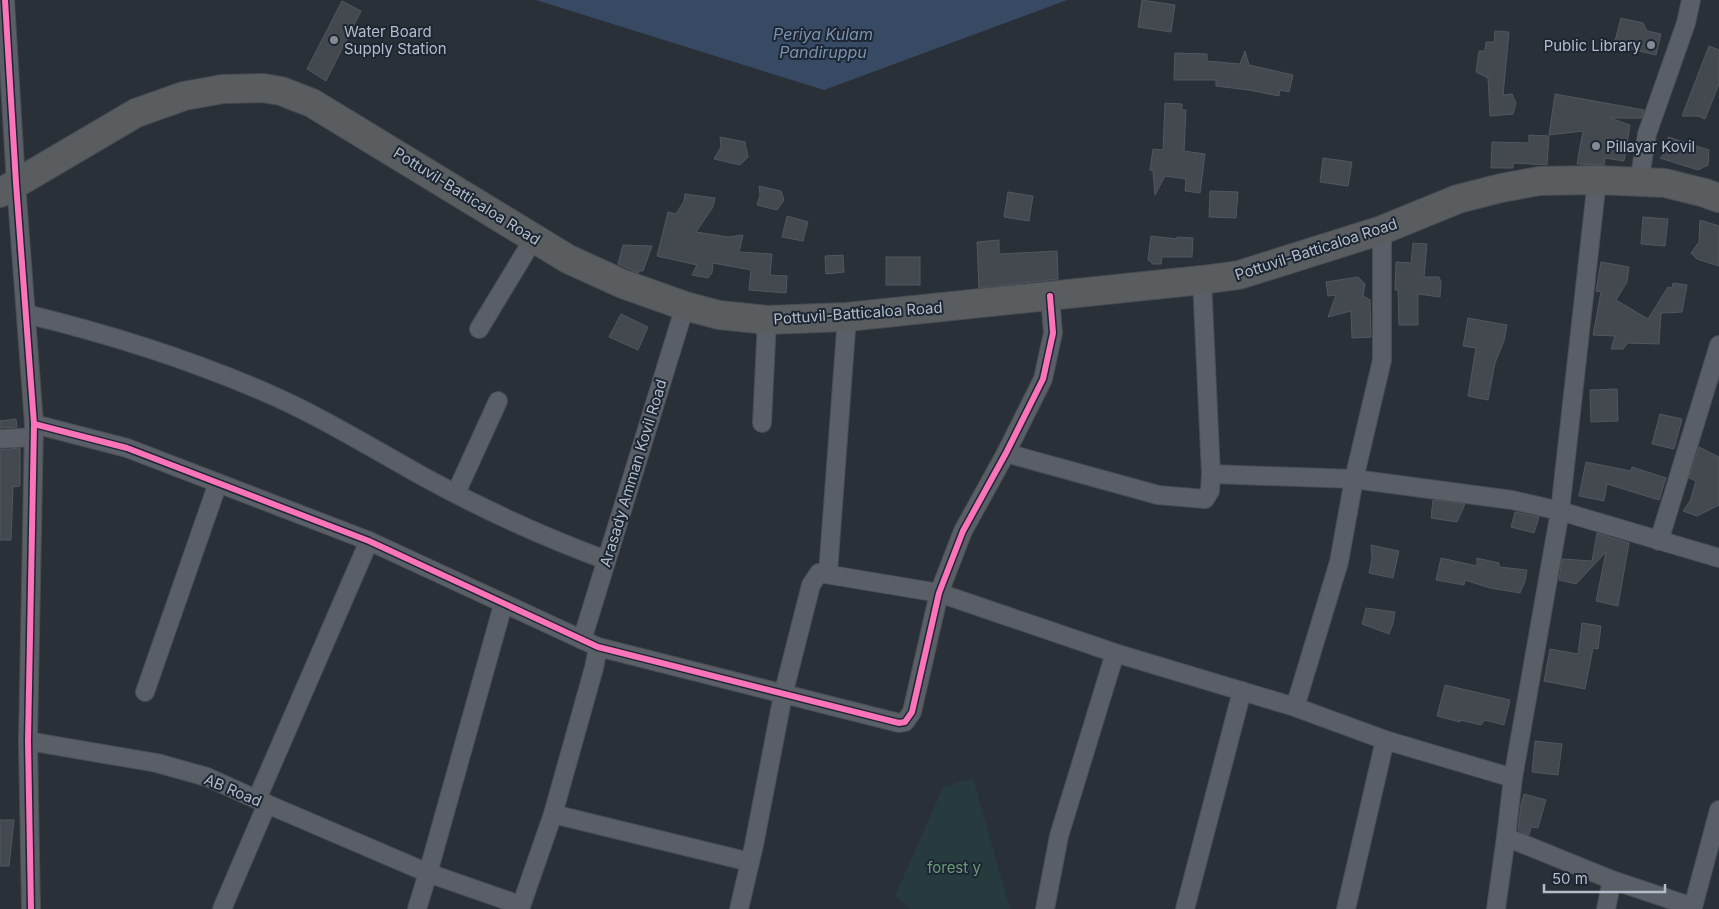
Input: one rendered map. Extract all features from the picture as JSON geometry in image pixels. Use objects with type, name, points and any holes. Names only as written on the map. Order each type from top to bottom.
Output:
[{"type":"highway","name":"Pottuvil-Batticaloa Road","points":[[8,188],[136,113],[162,103],[223,89],[263,88],[281,91],[312,103],[568,259],[623,284],[685,306],[719,315],[768,320],[847,317],[1240,275],[1382,230],[1458,199],[1539,181],[1597,180],[1665,183],[1719,198]]},
{"type":"street","points":[[5,0],[8,188],[26,314],[34,430],[28,741],[31,909]]},
{"type":"street","points":[[1639,182],[1646,134],[1686,23],[1691,0]]},
{"type":"street","points":[[1496,909],[1513,778],[1560,511],[1597,180]]},
{"type":"street","points":[[1295,707],[1339,562],[1354,479],[1382,360],[1382,230]]},
{"type":"street","points":[[479,329],[534,238]]},
{"type":"street","points":[[1006,453],[1158,495],[1205,498],[1210,491],[1211,474],[1202,280]]},
{"type":"street","points":[[0,439],[34,430],[127,448],[369,541],[590,644],[783,695],[899,723],[905,722],[912,712],[939,593],[963,531],[1006,453],[1042,379],[1053,333],[1050,296]]},
{"type":"street","name":"Arasady Amman Kovil Road","points":[[520,907],[553,814],[594,668],[590,644],[606,560],[685,306]]},
{"type":"street","points":[[26,314],[88,329],[172,357],[260,390],[346,432],[456,493],[555,541],[606,560]]},
{"type":"street","points":[[828,574],[847,317]]},
{"type":"street","points":[[762,423],[768,320]]},
{"type":"street","points":[[1659,541],[1719,345]]},
{"type":"street","points":[[456,493],[498,401]]},
{"type":"street","points":[[1211,474],[1354,479],[1512,500],[1560,511],[1719,558]]},
{"type":"street","points":[[145,692],[218,483]]},
{"type":"street","points":[[222,909],[262,802],[369,541]]},
{"type":"street","points":[[739,909],[783,695],[811,585],[819,573],[939,593],[1115,653],[1295,707],[1386,740],[1513,778]]},
{"type":"street","points":[[417,909],[503,604]]},
{"type":"street","points":[[1045,909],[1060,836],[1115,653]]},
{"type":"street","points":[[1185,909],[1242,691]]},
{"type":"street","points":[[1346,909],[1386,740]]},
{"type":"street","name":"AB Road","points":[[28,741],[157,763],[208,777],[262,802],[428,872],[520,907]]},
{"type":"street","points":[[1506,837],[1612,880],[1693,908],[1719,810]]},
{"type":"street","points":[[553,814],[750,862]]},
{"type":"street","points":[[1606,909],[1612,880]]},
{"type":"green space","name":"forest y","points":[[973,778],[1010,909],[911,909],[895,896],[943,787]]},
{"type":"water","name":"Periya Kulam Pandiruppu","points":[[536,0],[1067,0],[824,90]]},
{"type":"building","points":[[1142,0],[1175,5],[1171,32],[1138,27]]},
{"type":"building","name":"Water Board Supply Station","points":[[342,1],[361,11],[326,81],[307,69]]},
{"type":"building","points":[[1621,18],[1643,23],[1647,31],[1661,34],[1656,55],[1614,45]]},
{"type":"building","points":[[1495,31],[1509,32],[1503,95],[1512,94],[1516,103],[1513,114],[1490,116],[1488,78],[1476,72],[1479,51],[1485,51],[1486,42],[1494,42]]},
{"type":"building","points":[[1709,46],[1719,50],[1719,84],[1705,119],[1698,116],[1682,116]]},
{"type":"building","points":[[1245,51],[1249,65],[1293,75],[1289,92],[1280,90],[1279,96],[1216,86],[1216,80],[1174,80],[1175,53],[1207,54],[1207,61],[1240,64]]},
{"type":"building","points":[[1555,94],[1644,110],[1642,118],[1610,118],[1630,125],[1624,161],[1605,158],[1604,165],[1577,164],[1583,131],[1549,135]]},
{"type":"building","points":[[1165,103],[1182,104],[1182,110],[1186,110],[1184,151],[1205,154],[1200,193],[1185,191],[1186,179],[1165,176],[1155,195],[1153,171],[1150,170],[1153,149],[1163,150]]},
{"type":"building","points":[[1529,135],[1549,136],[1547,165],[1513,163],[1513,168],[1491,168],[1492,142],[1529,143]]},
{"type":"building","points":[[720,137],[745,142],[748,157],[740,165],[714,159],[721,147]]},
{"type":"building","points":[[1668,137],[1709,150],[1708,165],[1698,170],[1660,158],[1670,148]]},
{"type":"building","points":[[1323,158],[1352,162],[1348,186],[1320,182]]},
{"type":"building","points":[[759,186],[781,191],[784,200],[777,210],[757,205],[760,195]]},
{"type":"building","points":[[1210,191],[1238,192],[1236,218],[1209,217]]},
{"type":"building","points":[[1008,192],[1033,196],[1029,221],[1004,217]]},
{"type":"building","points":[[685,194],[715,198],[713,207],[696,232],[728,237],[743,235],[739,252],[772,254],[770,275],[787,276],[786,293],[749,290],[751,270],[713,263],[712,273],[708,278],[692,275],[697,265],[657,256],[668,212],[676,214],[684,201]]},
{"type":"building","points":[[787,216],[808,222],[803,241],[782,237]]},
{"type":"building","points":[[1643,217],[1668,219],[1665,246],[1641,244]]},
{"type":"building","points":[[1700,220],[1719,226],[1719,266],[1697,259],[1691,253],[1699,242]]},
{"type":"building","points":[[1151,236],[1177,239],[1177,237],[1193,238],[1192,257],[1162,257],[1161,264],[1153,264],[1148,260]]},
{"type":"building","points":[[999,240],[999,254],[1057,251],[1058,279],[979,288],[977,242]]},
{"type":"building","points":[[1413,243],[1427,244],[1424,277],[1439,277],[1441,282],[1440,297],[1418,294],[1418,325],[1399,325],[1398,290],[1395,290],[1396,262],[1411,263]]},
{"type":"building","points":[[623,245],[652,246],[643,271],[638,273],[618,264]]},
{"type":"building","points":[[843,255],[844,272],[826,274],[825,256]]},
{"type":"building","points":[[886,257],[920,257],[920,285],[886,285]]},
{"type":"building","points":[[1601,262],[1629,267],[1627,282],[1616,300],[1648,319],[1668,287],[1672,288],[1673,283],[1687,285],[1682,312],[1661,313],[1659,344],[1628,343],[1623,349],[1611,349],[1615,336],[1593,335],[1601,292],[1596,291]]},
{"type":"building","points":[[1358,277],[1365,284],[1363,296],[1370,300],[1371,337],[1352,338],[1351,311],[1328,317],[1336,295],[1328,296],[1326,282]]},
{"type":"building","points":[[621,314],[648,327],[638,350],[609,337]]},
{"type":"building","points":[[1468,318],[1507,325],[1504,341],[1495,363],[1488,400],[1468,396],[1476,348],[1463,346]]},
{"type":"building","points":[[1617,389],[1618,421],[1591,422],[1590,390]]},
{"type":"building","points":[[1660,414],[1682,419],[1674,449],[1652,444]]},
{"type":"building","points":[[16,419],[17,427],[0,428],[0,421]]},
{"type":"building","points":[[1699,447],[1719,457],[1719,505],[1697,516],[1683,511],[1690,501],[1696,481],[1689,478]]},
{"type":"building","points":[[20,448],[20,486],[13,487],[11,540],[0,540],[0,450]]},
{"type":"building","points":[[1586,462],[1631,471],[1632,467],[1666,478],[1659,500],[1607,484],[1604,501],[1579,496]]},
{"type":"building","points":[[1433,500],[1465,504],[1457,522],[1431,518]]},
{"type":"building","points":[[1515,512],[1539,517],[1534,533],[1511,527]]},
{"type":"building","points":[[1597,533],[1629,543],[1618,606],[1596,601],[1606,552],[1576,584],[1559,580],[1562,559],[1592,561]]},
{"type":"building","points":[[1371,545],[1399,551],[1393,578],[1369,573],[1372,559]]},
{"type":"building","points":[[1441,558],[1477,566],[1477,558],[1499,563],[1499,567],[1527,570],[1525,581],[1520,593],[1490,588],[1465,580],[1464,585],[1436,580]]},
{"type":"building","points":[[1366,608],[1395,612],[1389,634],[1362,624]]},
{"type":"building","points":[[1582,623],[1601,626],[1598,649],[1593,648],[1585,689],[1544,681],[1550,649],[1578,654]]},
{"type":"building","points":[[1445,685],[1510,700],[1504,725],[1485,720],[1481,725],[1437,716]]},
{"type":"building","points":[[1535,741],[1562,744],[1558,775],[1532,772]]},
{"type":"building","points":[[1524,794],[1546,800],[1538,828],[1531,827],[1529,835],[1518,830]]},
{"type":"building","points":[[0,820],[14,820],[9,866],[0,866]]},
{"type":"cycle path","points":[[5,0],[16,183],[34,424],[28,741],[31,909]]},
{"type":"cycle path","points":[[34,424],[127,448],[369,541],[598,647],[899,723],[905,722],[912,712],[939,593],[963,531],[1006,453],[1043,379],[1053,333],[1050,296]]},
{"type":"place","name":"Water Board Supply Station","points":[[334,40]]},
{"type":"place","name":"Public Library","points":[[1651,45]]},
{"type":"place","name":"Pillayar Kovil","points":[[1596,146]]}]
